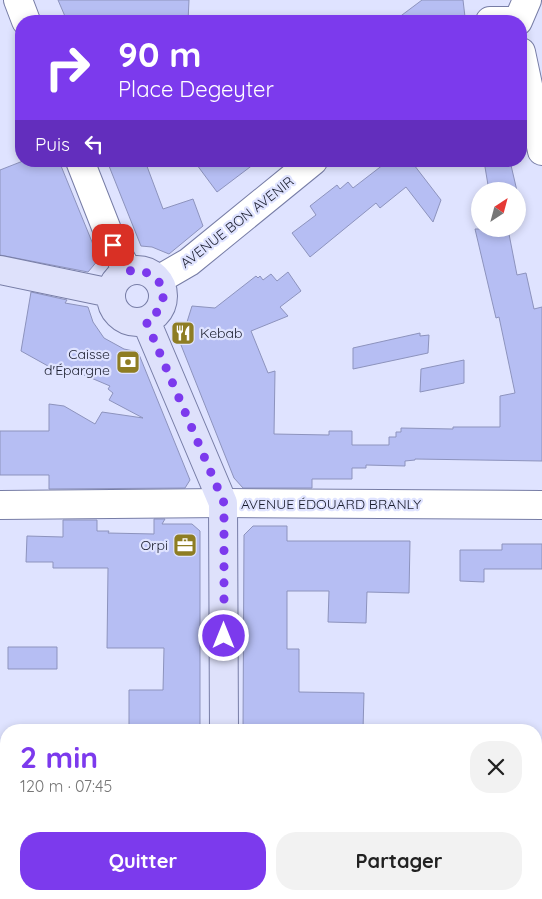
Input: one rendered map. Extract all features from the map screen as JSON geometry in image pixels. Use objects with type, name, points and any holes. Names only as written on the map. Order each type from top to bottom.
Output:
[{"type":"street","points":[[18,0],[24,15]]},
{"type":"street","points":[[521,15],[528,0]]},
{"type":"street","points":[[527,80],[542,151]]},
{"type":"street","points":[[82,167],[113,245],[128,271]]},
{"type":"street","name":"AVENUE BON AVENIR","points":[[158,280],[189,262],[306,167]]},
{"type":"street","points":[[0,270],[111,293]]},
{"type":"street","points":[[128,271],[144,271],[152,274],[158,280],[164,296],[162,304],[159,311],[146,321],[129,321],[121,317],[115,310],[111,293],[117,280],[128,271]]},
{"type":"street","points":[[146,321],[224,503],[224,724]]},
{"type":"street","name":"AVENUE ÉDOUARD BRANLY","points":[[0,505],[224,503],[542,505]]},
{"type":"building","points":[[58,0],[189,0],[188,15],[64,15]]},
{"type":"building","points":[[422,0],[463,0],[465,15],[402,15]]},
{"type":"building","points":[[15,164],[15,167],[61,167],[99,259],[88,272],[0,255],[0,170]]},
{"type":"building","points":[[109,167],[147,167],[163,209],[193,199],[203,226],[169,254],[152,247],[141,246]]},
{"type":"building","points":[[198,167],[250,167],[217,192]]},
{"type":"building","points":[[380,167],[416,167],[441,200],[433,222],[406,187],[380,208],[376,203],[310,257],[292,233],[316,215],[310,206],[337,185],[340,189],[348,182],[353,188]]},
{"type":"building","points":[[485,167],[511,167],[515,182],[488,182]]},
{"type":"building","points":[[477,238],[510,238],[517,275],[526,273],[534,309],[542,307],[542,461],[415,459],[405,461],[405,466],[366,465],[366,468],[352,468],[352,479],[312,479],[312,488],[243,488],[234,478],[177,335],[187,322],[192,306],[215,308],[256,276],[258,278],[260,276],[263,280],[271,274],[277,281],[288,272],[301,291],[280,307],[288,316],[251,331],[268,373],[275,371],[274,434],[329,435],[329,431],[352,431],[352,445],[389,445],[389,437],[396,437],[396,432],[401,432],[401,428],[453,429],[453,427],[500,427],[500,396],[515,393],[499,317],[496,318]]},
{"type":"building","points":[[31,292],[67,300],[65,303],[88,307],[93,322],[104,338],[124,349],[138,352],[190,480],[185,488],[49,489],[49,475],[0,475],[0,431],[49,431],[49,404],[64,406],[95,424],[102,412],[143,418],[109,400],[113,393],[108,389],[110,386],[70,369],[66,376],[21,351]]},
{"type":"building","points":[[420,333],[420,336],[429,335],[428,353],[353,369],[353,348]]},
{"type":"building","points":[[464,360],[464,383],[420,392],[421,369]]},
{"type":"building","points":[[154,519],[165,519],[162,524],[192,524],[200,531],[200,724],[129,724],[129,690],[163,690],[164,648],[107,648],[108,568],[53,568],[53,562],[26,562],[27,536],[63,537],[63,520],[97,520],[97,531],[109,531],[108,533],[154,534]]},
{"type":"building","points":[[253,526],[287,526],[287,541],[410,541],[409,593],[367,592],[366,623],[328,622],[329,591],[287,591],[287,649],[299,649],[299,692],[364,693],[363,724],[243,724],[244,535]]},
{"type":"building","points":[[502,544],[542,544],[542,569],[484,569],[484,582],[460,581],[460,550],[502,550]]},
{"type":"building","points":[[8,647],[57,647],[57,669],[8,669]]},
{"type":"place","name":"Kebab","points":[[183,333]]},
{"type":"place","name":"Caisse d'Épargne","points":[[128,362]]},
{"type":"place","name":"Orpi","points":[[185,545]]},
{"type":"route","points":[[113,245],[128,271],[144,271],[152,274],[162,288],[164,296],[159,311],[154,317],[146,321],[224,503],[224,636]]}]
